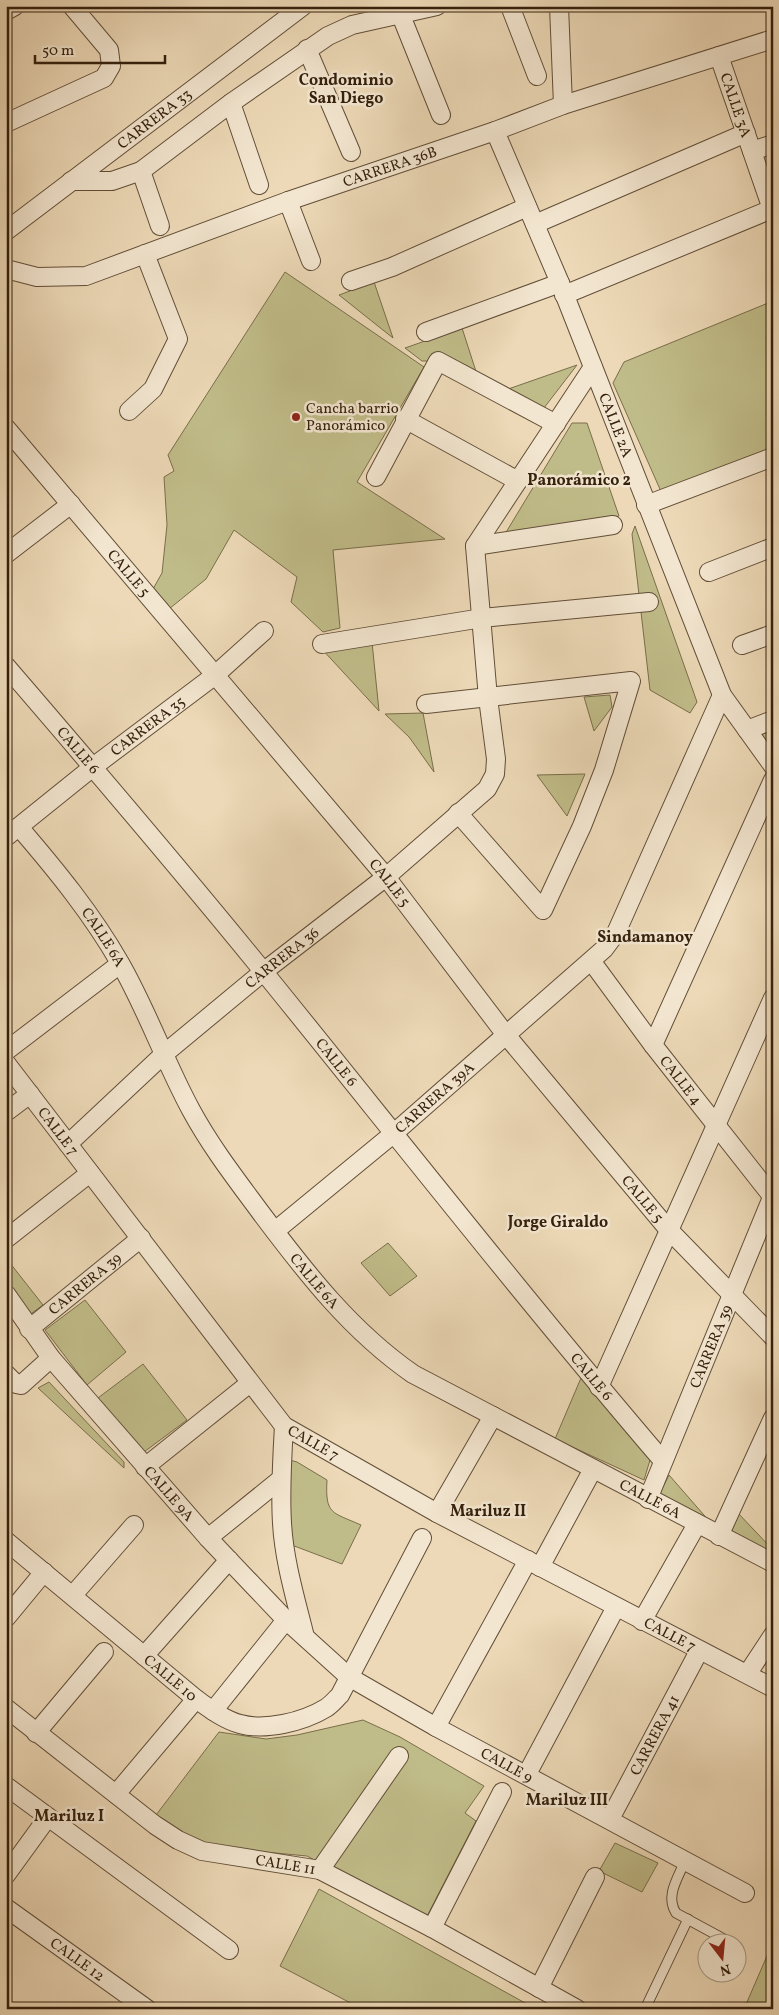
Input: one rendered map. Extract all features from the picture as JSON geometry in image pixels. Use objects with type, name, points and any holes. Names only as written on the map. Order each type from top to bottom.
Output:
[{"type":"street","points":[[6,11],[15,6]]},
{"type":"street","points":[[6,123],[104,78],[111,66],[109,50],[72,6]]},
{"type":"street","name":"CARRERA 33","points":[[6,231],[303,6]]},
{"type":"street","points":[[71,181],[112,181],[141,171],[231,103],[328,36],[352,25],[437,6]]},
{"type":"street","points":[[510,6],[537,76]]},
{"type":"street","points":[[559,6],[563,105]]},
{"type":"street","points":[[400,13],[441,115]]},
{"type":"street","name":"CARRERA 36B","points":[[6,269],[37,277],[86,276],[288,201],[495,131],[563,105],[773,39]]},
{"type":"street","points":[[307,49],[350,152]]},
{"type":"street","name":"CALLE 3A","points":[[720,56],[772,210]]},
{"type":"street","points":[[231,103],[259,185]]},
{"type":"street","name":"CALLE 2A","points":[[495,131],[562,289],[722,695],[773,766]]},
{"type":"street","points":[[535,224],[746,133]]},
{"type":"street","points":[[752,151],[773,144]]},
{"type":"street","points":[[141,171],[160,226]]},
{"type":"street","points":[[288,201],[311,261]]},
{"type":"street","points":[[351,281],[392,267],[527,207]]},
{"type":"street","points":[[426,332],[562,289],[772,210]]},
{"type":"street","points":[[129,411],[154,389],[178,339],[146,254]]},
{"type":"street","points":[[376,476],[405,419],[438,361],[556,424]]},
{"type":"street","points":[[488,698],[475,546],[592,367]]},
{"type":"street","points":[[405,419],[518,481]]},
{"type":"street","name":"CALLE 5","points":[[6,428],[214,676],[386,876],[506,1035],[668,1229],[773,1337]]},
{"type":"street","points":[[646,505],[773,457]]},
{"type":"street","points":[[6,554],[71,504]]},
{"type":"street","points":[[475,546],[613,525]]},
{"type":"street","points":[[709,572],[773,547]]},
{"type":"street","points":[[322,644],[482,618],[649,602]]},
{"type":"street","name":"CARRERA 35","points":[[13,832],[93,767],[214,676],[264,631]]},
{"type":"street","points":[[742,645],[773,634]]},
{"type":"street","name":"CALLE 6","points":[[6,666],[93,767],[263,972],[393,1134],[663,1461]]},
{"type":"street","points":[[426,704],[631,681],[604,770],[582,826],[543,910],[458,813]]},
{"type":"street","name":"CARRERA 39A","points":[[275,1231],[393,1134],[592,962],[604,949],[616,933],[722,695]]},
{"type":"street","name":"CARRERA 36","points":[[68,1144],[164,1054],[263,972],[386,876],[487,789],[495,774],[496,759],[488,698]]},
{"type":"street","points":[[747,730],[773,720]]},
{"type":"street","points":[[653,1045],[773,780]]},
{"type":"street","name":"CALLE 6A","points":[[13,832],[75,893],[120,964],[191,1109],[216,1152],[275,1231],[348,1321],[382,1353],[413,1374],[773,1563]]},
{"type":"street","name":"CALLE 4","points":[[592,962],[653,1045],[773,1195]]},
{"type":"street","points":[[6,1051],[120,964]]},
{"type":"street","points":[[600,1387],[668,1229],[773,998]]},
{"type":"street","name":"CALLE 7","points":[[6,1064],[284,1426],[530,1566],[616,1607],[699,1651],[748,1673],[773,1688]]},
{"type":"street","points":[[6,1112],[30,1094]]},
{"type":"street","points":[[6,1238],[90,1173]]},
{"type":"street","name":"CARRERA 39","points":[[648,1499],[730,1294],[773,1195]]},
{"type":"street","name":"CARRERA 39","points":[[29,1329],[141,1238]]},
{"type":"street","name":"CALLE 9A","points":[[6,1294],[51,1358],[208,1538],[286,1620],[349,1677]]},
{"type":"street","points":[[6,1374],[16,1384],[21,1385],[51,1358]]},
{"type":"street","points":[[145,1467],[250,1383]]},
{"type":"street","points":[[437,1513],[493,1416]]},
{"type":"street","points":[[719,1536],[773,1418]]},
{"type":"street","points":[[284,1426],[281,1479],[282,1525],[293,1588],[305,1637]]},
{"type":"street","points":[[436,1727],[530,1566],[593,1469]]},
{"type":"street","points":[[208,1538],[281,1479]]},
{"type":"street","points":[[642,1621],[697,1524]]},
{"type":"street","points":[[73,1595],[134,1525]]},
{"type":"street","name":"CALLE 10","points":[[6,1541],[196,1699],[213,1711],[240,1724],[261,1726],[285,1723],[326,1708],[340,1695],[422,1538]]},
{"type":"street","points":[[144,1656],[229,1560]]},
{"type":"street","points":[[6,1618],[44,1572]]},
{"type":"street","points":[[528,1774],[616,1607]]},
{"type":"street","points":[[213,1711],[286,1620]]},
{"type":"street","points":[[748,1673],[773,1635]]},
{"type":"street","name":"CARRERA 41","points":[[610,1819],[699,1651]]},
{"type":"street","points":[[36,1732],[104,1652]]},
{"type":"street","name":"CALLE 9","points":[[349,1677],[436,1727],[528,1774],[745,1893]]},
{"type":"street","points":[[116,1794],[196,1699]]},
{"type":"street","name":"CALLE 11","points":[[6,1708],[170,1835],[202,1852],[320,1870],[432,1928],[577,2009]]},
{"type":"street","points":[[320,1870],[399,1756]]},
{"type":"street","points":[[6,1786],[229,1950]]},
{"type":"street","points":[[432,1928],[502,1792]]},
{"type":"street","points":[[6,1875],[48,1817]]},
{"type":"street","points":[[539,1988],[595,1877]]},
{"type":"street","name":"CALLE 12","points":[[6,1908],[148,2009]]},
{"type":"lane","points":[[686,1860],[670,1898],[676,1913],[711,1932]]},
{"type":"lane","points":[[645,2009],[688,1919]]},
{"type":"shaded area","points":[[285,272],[424,367],[357,482],[445,539],[333,550],[340,628],[323,632],[291,602],[297,577],[234,530],[206,579],[169,609],[153,589],[162,573],[167,525],[164,477],[174,471],[168,455]]},
{"type":"shaded area","points":[[374,282],[393,338],[339,295]]},
{"type":"shaded area","points":[[773,301],[773,452],[663,496],[613,383],[624,362]]},
{"type":"shaded area","points":[[462,328],[481,387],[435,361],[422,361],[405,348]]},
{"type":"shaded area","points":[[577,365],[537,417],[494,394]]},
{"type":"shaded area","points":[[572,423],[587,423],[619,516],[590,525],[505,534]]},
{"type":"shaded area","points":[[635,526],[697,702],[690,713],[650,690],[632,534]]},
{"type":"shaded area","points":[[372,642],[379,711],[320,647]]},
{"type":"shaded area","points":[[610,695],[612,707],[594,731],[584,697]]},
{"type":"shaded area","points":[[423,713],[434,772],[409,737],[385,714]]},
{"type":"shaded area","points":[[773,723],[773,759],[756,730]]},
{"type":"shaded area","points":[[585,774],[567,816],[537,775]]},
{"type":"shaded area","points":[[388,1243],[417,1276],[390,1296],[361,1263]]},
{"type":"shaded area","points":[[6,1258],[43,1305],[28,1316],[6,1281]]},
{"type":"shaded area","points":[[85,1300],[126,1352],[87,1385],[45,1330]]},
{"type":"shaded area","points":[[143,1364],[187,1420],[144,1452],[98,1398]]},
{"type":"shaded area","points":[[581,1378],[650,1460],[644,1480],[555,1439]]},
{"type":"shaded area","points":[[49,1382],[124,1462],[124,1468],[38,1388]]},
{"type":"shaded area","points":[[282,1458],[297,1462],[327,1480],[327,1500],[332,1511],[361,1525],[342,1564],[289,1544]]},
{"type":"shaded area","points":[[669,1475],[717,1530],[657,1499]]},
{"type":"shaded area","points":[[737,1512],[773,1550],[773,1556],[728,1535]]},
{"type":"shaded area","points":[[363,1720],[400,1737],[484,1786],[465,1813],[476,1821],[425,1920],[307,1856],[212,1847],[153,1819],[219,1732],[266,1739],[297,1735]]},
{"type":"shaded area","points":[[615,1843],[658,1863],[642,1892],[599,1871]]},
{"type":"shaded area","points":[[319,1889],[536,2009],[362,2009],[280,1966]]},
{"type":"shaded area","points":[[773,1942],[773,2009],[744,2009]]},
{"type":"place","name":"Cancha barrio Panorámico","points":[[296,417]]},
{"type":"district","name":"Condominio San Diego","points":[[346,88]]},
{"type":"district","name":"Panorámico 2","points":[[579,479]]},
{"type":"district","name":"Sindamanoy","points":[[645,936]]},
{"type":"district","name":"Jorge Giraldo","points":[[558,1221]]},
{"type":"district","name":"Mariluz II","points":[[488,1510]]},
{"type":"district","name":"Mariluz III","points":[[567,1799]]},
{"type":"district","name":"Mariluz I","points":[[69,1815]]}]
